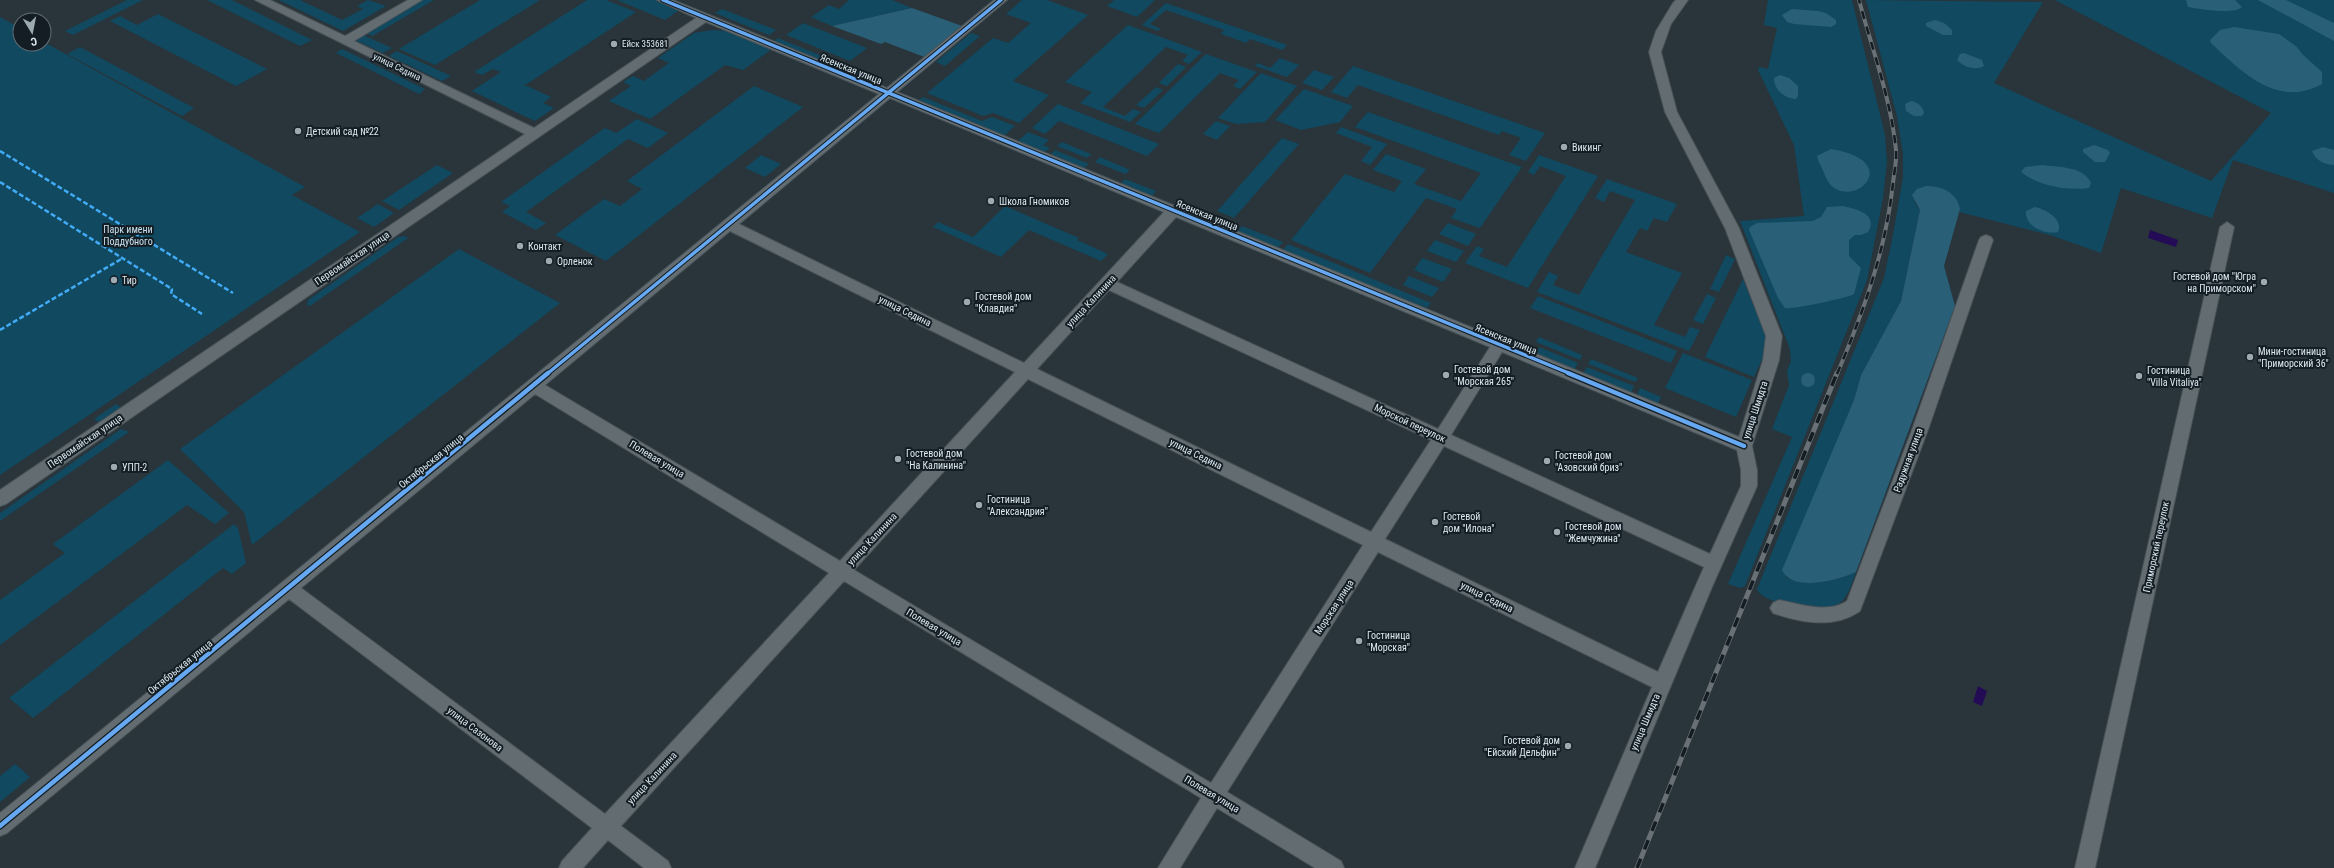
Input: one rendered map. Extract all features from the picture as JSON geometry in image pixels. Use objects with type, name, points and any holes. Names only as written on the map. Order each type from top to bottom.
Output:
[{"type":"street","name":"улица Седина","points":[[261,0],[534,133]]},
{"type":"street","points":[[345,41],[416,0]]},
{"type":"street","name":"Ясенская улица","points":[[663,0],[1744,446]]},
{"type":"street","name":"Октябрьская улица","points":[[0,826],[1001,0]]},
{"type":"street","name":"улица Шмидта","points":[[1585,868],[1661,683],[1713,563],[1749,486],[1749,470],[1744,446],[1771,360],[1774,336],[1732,228],[1684,141],[1671,112],[1663,86],[1655,52],[1656,47],[1662,31],[1682,0]]},
{"type":"street","name":"Первомайская улица","points":[[0,499],[534,133],[705,18]]},
{"type":"street","name":"улица Калинина","points":[[570,868],[1174,210]]},
{"type":"street","name":"улица Седина","points":[[730,225],[1661,683]]},
{"type":"street","name":"Приморский переулок","points":[[2085,868],[2227,227]]},
{"type":"street","name":"Радужная улица","points":[[1779,608],[1834,615],[1846,612],[1854,606],[1921,427],[1986,240]]},
{"type":"street","name":"Морской переулок","points":[[1107,283],[1713,563]]},
{"type":"street","name":"Морская улица","points":[[1168,868],[1213,795],[1376,542],[1499,344]]},
{"type":"street","name":"Полевая улица","points":[[535,386],[1334,868]]},
{"type":"street","name":"улица Сазонова","points":[[289,588],[661,868]]},
{"type":"green space","points":[[127,0],[143,0],[73,35],[65,31]]},
{"type":"green space","points":[[207,0],[232,0],[312,40],[300,46]]},
{"type":"green space","points":[[279,0],[300,0],[342,20],[363,9],[357,6],[368,0],[386,6],[343,31]]},
{"type":"green space","points":[[423,0],[434,0],[372,36],[366,33]]},
{"type":"green space","points":[[480,0],[540,0],[435,65],[399,49]]},
{"type":"green space","points":[[587,0],[606,0],[636,12],[527,84],[523,84],[551,97],[543,103],[554,108],[535,121],[472,91],[501,72],[493,69],[482,75],[474,72]]},
{"type":"green space","points":[[617,0],[654,0],[679,10],[665,20]]},
{"type":"green space","points":[[849,0],[892,0],[912,8],[832,26],[811,17],[829,5],[839,9]]},
{"type":"green space","points":[[1022,0],[1047,0],[1088,15],[1013,81],[1049,95],[1019,123],[993,113],[983,116],[927,93],[993,38],[1008,43],[1031,23],[1006,14]]},
{"type":"green space","points":[[1114,0],[1155,0],[1137,17],[1107,6]]},
{"type":"green space","points":[[1768,0],[1852,0],[1885,135],[1887,161],[1883,198],[1867,280],[1745,586],[1740,588],[1728,584],[1792,437],[1772,429],[1789,385],[1787,371],[1791,361],[1790,349],[1740,221],[1804,216],[1794,145],[1758,70],[1759,67],[1768,69],[1777,28],[1764,25]]},
{"type":"green space","points":[[1866,0],[2043,2],[1994,83],[2211,181],[2271,113],[2055,0],[2334,0],[2334,193],[2233,160],[2212,218],[2121,188],[2101,253],[2050,235],[1959,212],[1960,209],[1914,201],[1920,210],[1901,301],[1861,375],[1854,400],[1786,577],[1812,583],[1840,578],[1856,572],[1849,590],[1838,604],[1831,607],[1820,608],[1794,606],[1781,603],[1761,595],[1757,589],[1884,278],[1903,177],[1903,154],[1897,116]]},
{"type":"green space","points":[[1166,3],[1287,45],[1282,50],[1250,39],[1246,43],[1221,34],[1224,30],[1166,10],[1150,24],[1161,29],[1158,31],[1142,25]]},
{"type":"green space","points":[[722,9],[776,30],[769,35],[715,13]]},
{"type":"green space","points":[[158,14],[267,69],[236,86],[110,21],[120,16],[137,25]]},
{"type":"green space","name":"Парк имени Поддубного","points":[[0,17],[12,24],[12,52],[52,52],[52,46],[305,187],[292,195],[360,232],[0,475]]},
{"type":"green space","points":[[803,23],[867,48],[850,61],[786,35]]},
{"type":"green space","points":[[1128,25],[1202,52],[1189,64],[1182,61],[1188,55],[1166,47],[1103,107],[1125,116],[1133,109],[1141,112],[1130,122],[1080,103],[1092,92],[1065,82]]},
{"type":"green space","points":[[712,30],[725,31],[772,49],[743,70],[725,65],[650,119],[609,101],[631,86],[623,82],[633,76],[644,81],[669,63],[658,58],[694,33]]},
{"type":"green space","points":[[971,33],[980,36],[945,66],[936,62]]},
{"type":"green space","points":[[363,35],[392,48],[383,53],[355,40]]},
{"type":"green space","points":[[778,38],[883,81],[877,86],[772,43]]},
{"type":"green space","points":[[80,47],[194,108],[182,116],[67,54]]},
{"type":"green space","points":[[342,49],[425,89],[419,94],[336,53]]},
{"type":"green space","points":[[397,51],[451,76],[442,81],[389,56]]},
{"type":"green space","points":[[1206,54],[1257,72],[1240,89],[1233,86],[1239,80],[1220,73],[1159,133],[1135,124]]},
{"type":"green space","points":[[1280,58],[1299,65],[1287,77],[1255,66],[1258,63],[1270,68]]},
{"type":"green space","points":[[1178,64],[1186,67],[1167,86],[1159,83]]},
{"type":"green space","points":[[1353,66],[1545,133],[1526,161],[1509,155],[1521,138],[1502,131],[1499,135],[1358,85],[1347,98],[1331,92]]},
{"type":"green space","points":[[1314,70],[1334,77],[1322,90],[1302,83]]},
{"type":"green space","points":[[1261,73],[1297,86],[1265,122],[1236,124],[1218,118]]},
{"type":"green space","points":[[754,86],[803,107],[606,261],[555,235],[604,199],[620,206],[642,189],[627,181]]},
{"type":"green space","points":[[1156,87],[1163,90],[1144,108],[1136,105]]},
{"type":"green space","points":[[1304,89],[1353,106],[1340,122],[1301,130],[1275,120]]},
{"type":"green space","points":[[923,97],[982,121],[992,117],[1015,126],[1004,136],[917,102]]},
{"type":"green space","points":[[1058,104],[1159,144],[1147,156],[1059,121],[1045,134],[1032,128]]},
{"type":"green space","points":[[1368,112],[1522,167],[1480,228],[1451,218],[1457,209],[1426,198],[1370,273],[1291,240],[1345,174],[1394,192],[1402,181],[1373,170],[1386,154],[1426,169],[1414,184],[1461,201],[1481,173],[1355,127]]},
{"type":"green space","points":[[637,119],[668,133],[648,148],[628,139],[526,212],[546,223],[536,230],[502,212],[510,206],[501,202],[605,128],[616,133]]},
{"type":"green space","points":[[1216,121],[1230,126],[1217,140],[1203,134]]},
{"type":"green space","points":[[1341,127],[1387,144],[1370,165],[1361,161],[1372,147],[1336,133]]},
{"type":"green space","points":[[1028,132],[1049,140],[1043,145],[1050,148],[1045,152],[1018,141]]},
{"type":"green space","points":[[1282,138],[1299,144],[1234,218],[1217,211]]},
{"type":"green space","points":[[1062,142],[1091,154],[1087,158],[1057,146]]},
{"type":"green space","points":[[1055,150],[1089,164],[1084,168],[1051,154]]},
{"type":"green space","points":[[761,155],[781,164],[765,177],[745,168]]},
{"type":"green space","points":[[1539,155],[1598,176],[1528,288],[1465,263],[1477,246],[1484,249],[1479,256],[1507,267],[1566,176],[1540,166],[1534,175],[1528,172]]},
{"type":"green space","points":[[1100,157],[1130,170],[1125,174],[1095,162]]},
{"type":"green space","points":[[437,165],[453,173],[399,210],[382,201]]},
{"type":"green space","points":[[1125,179],[1156,191],[1152,196],[1121,183]]},
{"type":"green space","points":[[1607,179],[1677,204],[1667,222],[1654,218],[1647,231],[1640,228],[1626,252],[1682,273],[1654,325],[1685,337],[1690,327],[1700,330],[1689,351],[1537,292],[1549,272],[1558,276],[1553,285],[1579,295],[1635,200],[1610,191],[1604,202],[1595,198]]},
{"type":"green space","points":[[378,204],[394,213],[374,227],[357,218]]},
{"type":"green space","points":[[1005,206],[1079,238],[1077,240],[1108,254],[1101,261],[1029,230],[1001,257],[933,227],[938,222],[973,237]]},
{"type":"green space","points":[[1209,212],[1235,223],[1230,228],[1204,217]]},
{"type":"green space","points":[[1448,223],[1476,234],[1468,246],[1439,234]]},
{"type":"green space","points":[[1242,226],[1283,242],[1278,248],[1238,231]]},
{"type":"green space","points":[[405,236],[408,238],[310,306],[307,305],[308,300],[398,237]]},
{"type":"green space","points":[[1435,240],[1464,251],[1456,262],[1427,251]]},
{"type":"green space","points":[[1288,244],[1431,303],[1427,308],[1283,250]]},
{"type":"green space","points":[[459,249],[560,303],[252,545],[244,512],[180,449]]},
{"type":"green space","points":[[1726,255],[1735,259],[1719,292],[1710,289]]},
{"type":"green space","points":[[1422,258],[1452,269],[1443,282],[1414,270]]},
{"type":"green space","points":[[1409,276],[1439,288],[1432,297],[1403,285]]},
{"type":"green space","points":[[1743,279],[1769,344],[1754,377],[1705,357]]},
{"type":"green space","points":[[1707,294],[1716,298],[1703,324],[1693,320]]},
{"type":"green space","points":[[1538,296],[1677,351],[1671,363],[1530,308]]},
{"type":"green space","points":[[1539,337],[1582,355],[1580,360],[1536,342]]},
{"type":"green space","points":[[1539,347],[1578,363],[1574,370],[1536,354]]},
{"type":"green space","points":[[1683,353],[1752,380],[1736,417],[1665,388]]},
{"type":"green space","points":[[1591,359],[1638,378],[1635,382],[1588,364]]},
{"type":"green space","points":[[1587,367],[1634,386],[1631,393],[1583,373]]},
{"type":"green space","points":[[1640,388],[1661,397],[1658,404],[1637,395]]},
{"type":"green space","points":[[116,404],[122,408],[100,423],[94,419]]},
{"type":"green space","points":[[121,429],[129,432],[0,521],[0,513]]},
{"type":"green space","points":[[168,460],[229,513],[215,524],[187,505],[0,645],[0,600],[65,553],[53,544]]},
{"type":"green space","points":[[234,524],[238,528],[246,563],[232,574],[223,568],[33,718],[9,698]]},
{"type":"green space","points":[[15,764],[30,777],[0,802],[0,776]]},
{"type":"shaded area","points":[[2186,0],[2235,0],[2242,7],[2232,11],[2208,10],[2188,7]]},
{"type":"shaded area","points":[[2258,0],[2286,0],[2334,23],[2334,41]]},
{"type":"shaded area","points":[[912,8],[965,27],[927,58],[885,42],[881,44],[832,26]]},
{"type":"shaded area","points":[[1792,9],[1826,13],[1836,20],[1836,24],[1831,27],[1787,22],[1782,15]]},
{"type":"shaded area","points":[[1935,20],[1944,23],[1952,30],[1952,35],[1943,35],[1926,26],[1926,23]]},
{"type":"shaded area","points":[[2234,27],[2279,34],[2297,47],[2302,54],[2322,72],[2322,84],[2306,91],[2290,92],[2275,89],[2247,75],[2211,43],[2210,40],[2220,30]]},
{"type":"shaded area","points":[[1964,53],[1982,60],[1984,66],[1970,68],[1963,65],[1957,60],[1960,54]]},
{"type":"shaded area","points":[[1780,75],[1789,78],[1798,86],[1798,96],[1796,99],[1784,96],[1778,90],[1774,82],[1774,78]]},
{"type":"shaded area","points":[[1911,101],[1921,106],[1924,113],[1922,116],[1914,116],[1906,111],[1905,104]]},
{"type":"shaded area","points":[[2094,145],[2108,150],[2110,153],[2105,162],[2095,162],[2083,152],[2083,149]]},
{"type":"shaded area","points":[[2323,147],[2334,150],[2334,165],[2321,161],[2313,154],[2312,151]]},
{"type":"shaded area","points":[[1831,149],[1855,156],[1867,165],[1869,175],[1865,184],[1855,190],[1844,191],[1832,186],[1824,173],[1817,156]]},
{"type":"shaded area","points":[[2042,165],[2076,170],[2088,177],[2091,183],[2089,188],[2071,189],[2044,184],[2021,172],[2025,167]]},
{"type":"shaded area","points":[[1926,186],[1937,187],[1948,191],[1956,198],[1960,209],[1944,266],[1955,306],[1856,572],[1839,578],[1816,583],[1795,581],[1787,577],[1782,570],[1854,400],[1861,375],[1901,301],[1920,210],[1912,195],[1917,189]]},
{"type":"shaded area","points":[[1843,206],[1864,213],[1871,221],[1871,226],[1868,232],[1861,235],[1855,235],[1849,240],[1849,256],[1861,268],[1854,294],[1819,303],[1785,308],[1778,298],[1749,230],[1750,227],[1757,223],[1813,221],[1821,217],[1827,207]]},
{"type":"shaded area","points":[[2035,207],[2048,212],[2056,219],[2059,227],[2058,232],[2053,233],[2041,231],[2032,225],[2026,211]]},
{"type":"shaded area","points":[[2150,230],[2178,240],[2176,247],[2148,238]]},
{"type":"shaded area","points":[[1805,373],[1811,373],[1815,377],[1815,383],[1811,387],[1805,387],[1801,383],[1801,377]]},
{"type":"shaded area","points":[[1978,686],[1987,691],[1982,706],[1973,702]]},
{"type":"railway","points":[[1837,374],[1856,328],[1879,257],[1890,208],[1896,158],[1894,131],[1886,93],[1859,0]]},
{"type":"railway","points":[[1637,868],[1837,373]]},
{"type":"marked path","points":[[0,151],[233,293]]},
{"type":"marked path","points":[[0,182],[172,289],[171,294],[202,314]]},
{"type":"marked path","points":[[0,330],[123,258]]},
{"type":"cycle path","points":[[663,0],[1744,446]]},
{"type":"cycle path","points":[[0,826],[1001,0]]},
{"type":"place","name":"Ейск 353681","points":[[614,44]]},
{"type":"place","name":"Детский сад №22","points":[[298,131]]},
{"type":"place","name":"Викинг","points":[[1564,147]]},
{"type":"place","name":"Школа Гномиков","points":[[991,201]]},
{"type":"place","name":"Контакт","points":[[520,246]]},
{"type":"place","name":"Орленок","points":[[549,261]]},
{"type":"place","name":"Тир","points":[[114,280]]},
{"type":"place","name":"Гостевой дом \"Югра на Приморском\"","points":[[2264,282]]},
{"type":"place","name":"Гостевой дом \"Клавдия\"","points":[[967,302]]},
{"type":"place","name":"Мини-гостиница \"Приморский 36\"","points":[[2250,357]]},
{"type":"place","name":"Гостевой дом \"Морская 265\"","points":[[1446,375]]},
{"type":"place","name":"Гостиница \"Villa Vitaliya\"","points":[[2139,376]]},
{"type":"place","name":"Гостевой дом \"На Калинина\"","points":[[898,459]]},
{"type":"place","name":"Гостевой дом \"Азовский бриз\"","points":[[1547,461]]},
{"type":"place","name":"УПП-2","points":[[114,467]]},
{"type":"place","name":"Гостиница \"Александрия\"","points":[[979,505]]},
{"type":"place","name":"Гостевой дом \"Илона\"","points":[[1435,522]]},
{"type":"place","name":"Гостевой дом \"Жемчужина\"","points":[[1557,532]]},
{"type":"place","name":"Гостиница \"Морская\"","points":[[1359,641]]},
{"type":"place","name":"Гостевой дом \"Ейский Дельфин\"","points":[[1568,746]]}]
